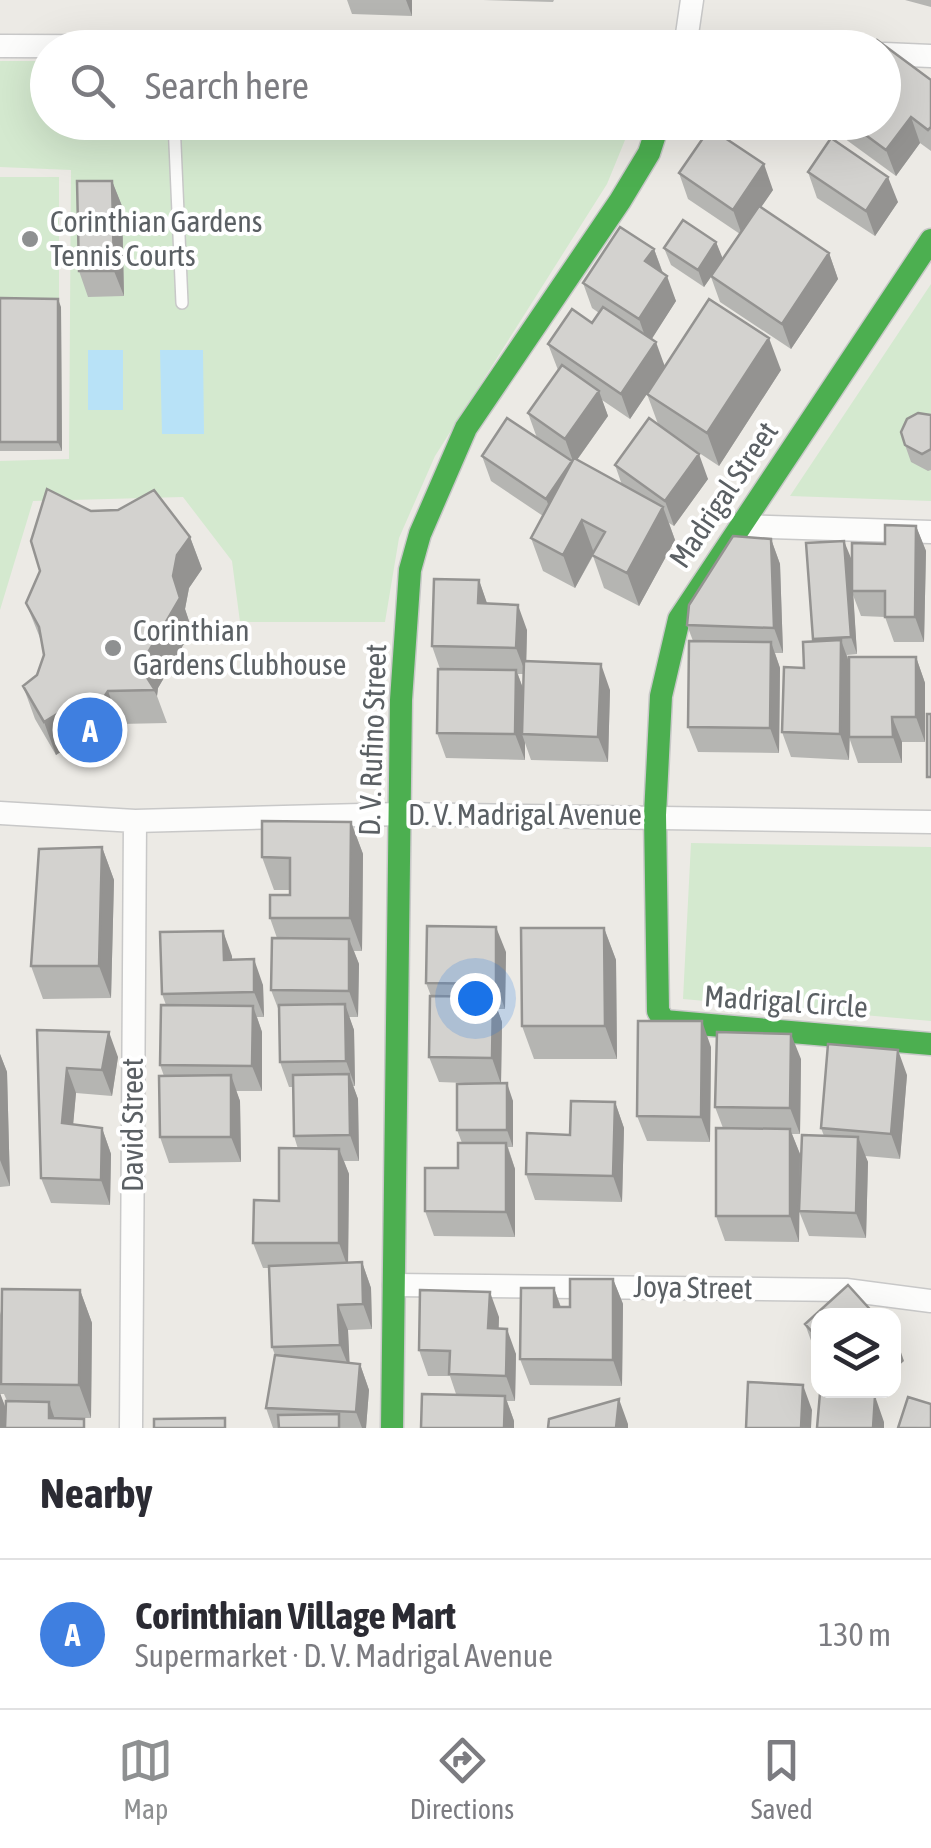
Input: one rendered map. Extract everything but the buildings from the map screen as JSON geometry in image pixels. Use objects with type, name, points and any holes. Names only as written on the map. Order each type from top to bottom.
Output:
[{"type":"street","points":[[688,30],[692,0]]},
{"type":"street","points":[[0,46],[30,46]]},
{"type":"street","points":[[901,55],[931,56]]},
{"type":"street","name":"D. V. Rufino Street","points":[[392,1428],[400,814],[410,570],[420,534],[466,428],[620,200],[653,140]]},
{"type":"street","name":"Madrigal Street","points":[[654,816],[660,696],[674,633],[688,600],[742,526],[931,240]]},
{"type":"street","points":[[742,526],[931,532]]},
{"type":"street","name":"D. V. Madrigal Avenue","points":[[0,813],[135,821],[400,814],[931,822]]},
{"type":"street","name":"Madrigal Circle","points":[[654,816],[658,1011],[664,1020],[931,1044]]},
{"type":"street","name":"David Street","points":[[131,1428],[135,821]]},
{"type":"street","name":"Joya Street","points":[[394,1285],[846,1290],[931,1300]]},
{"type":"lane","points":[[175,140],[182,303]]},
{"type":"green space","points":[[0,61],[30,61],[30,140],[625,140],[607,184],[435,456],[399,538],[385,622],[240,622],[232,561],[183,497],[33,501],[0,610],[0,461],[69,459],[71,170],[0,167]]},
{"type":"green space","name":"Corinthian Gardens Tennis Courts","points":[[0,177],[59,177],[59,300],[0,300]]},
{"type":"green space","points":[[931,284],[931,501],[790,496]]},
{"type":"green space","points":[[691,843],[931,847],[931,1021],[683,999]]},
{"type":"water","points":[[88,350],[123,350],[123,410],[88,410]]},
{"type":"water","points":[[160,350],[203,350],[204,434],[162,434]]},
{"type":"traffic: fast","points":[[392,1428],[401,700],[410,570],[420,534],[466,428],[620,201],[653,140]]},
{"type":"traffic: fast","points":[[931,240],[679,619],[661,696],[655,815],[658,1011],[664,1021],[931,1044]]},
{"type":"place","name":"Corinthian Gardens Tennis Courts","points":[[30,239]]},
{"type":"place","name":"Corinthian Gardens Clubhouse","points":[[113,648]]},
{"type":"place","name":"Corinthian Village Mart","points":[[90,730]]}]
